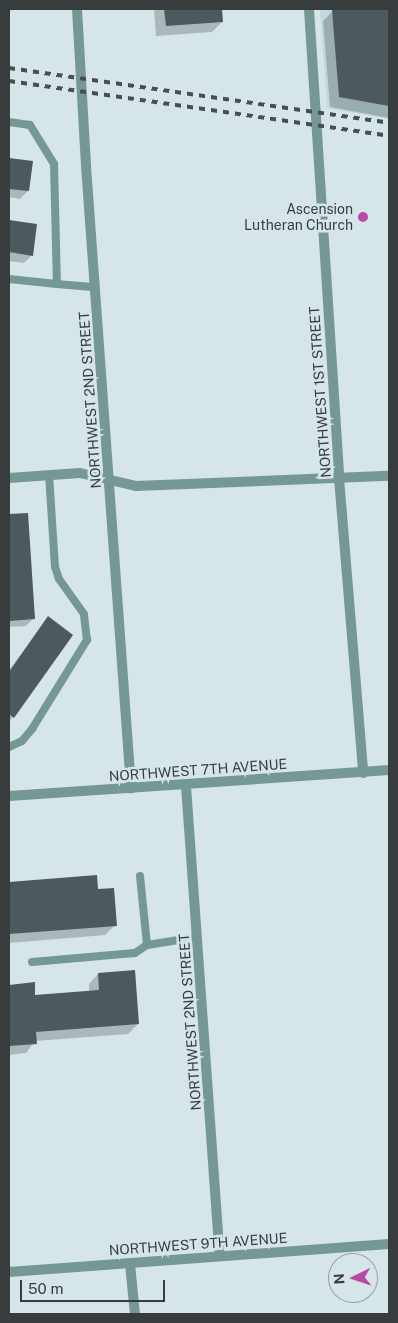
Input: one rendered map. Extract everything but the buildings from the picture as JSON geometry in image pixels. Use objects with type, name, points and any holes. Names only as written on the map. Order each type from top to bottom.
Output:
[{"type":"street","name":"NORTHWEST 2ND STREET","points":[[77,9],[131,788]]},
{"type":"street","name":"NORTHWEST 1ST STREET","points":[[309,9],[339,478],[363,773]]},
{"type":"street","points":[[9,478],[80,473],[110,482],[136,486],[389,476]]},
{"type":"street","name":"NORTHWEST 7TH AVENUE","points":[[9,796],[186,786],[389,770]]},
{"type":"street","name":"NORTHWEST 2ND STREET","points":[[186,786],[220,1256]]},
{"type":"street","name":"NORTHWEST 9TH AVENUE","points":[[9,1272],[389,1244]]},
{"type":"street","points":[[130,1264],[135,1314]]},
{"type":"lane","points":[[9,122],[30,125],[54,164],[57,284]]},
{"type":"lane","points":[[9,279],[95,287]]},
{"type":"lane","points":[[9,747],[22,741],[32,728],[87,640],[84,614],[59,579],[55,567],[49,475]]},
{"type":"lane","points":[[140,876],[147,945]]},
{"type":"lane","points":[[32,962],[135,953],[147,945],[197,937]]},
{"type":"shaded area","points":[[320,9],[389,9],[389,119],[327,108]]},
{"type":"railway","points":[[9,68],[389,123]]},
{"type":"railway","points":[[9,81],[389,136]]},
{"type":"place","name":"Ascension Lutheran Church","points":[[363,217]]}]
